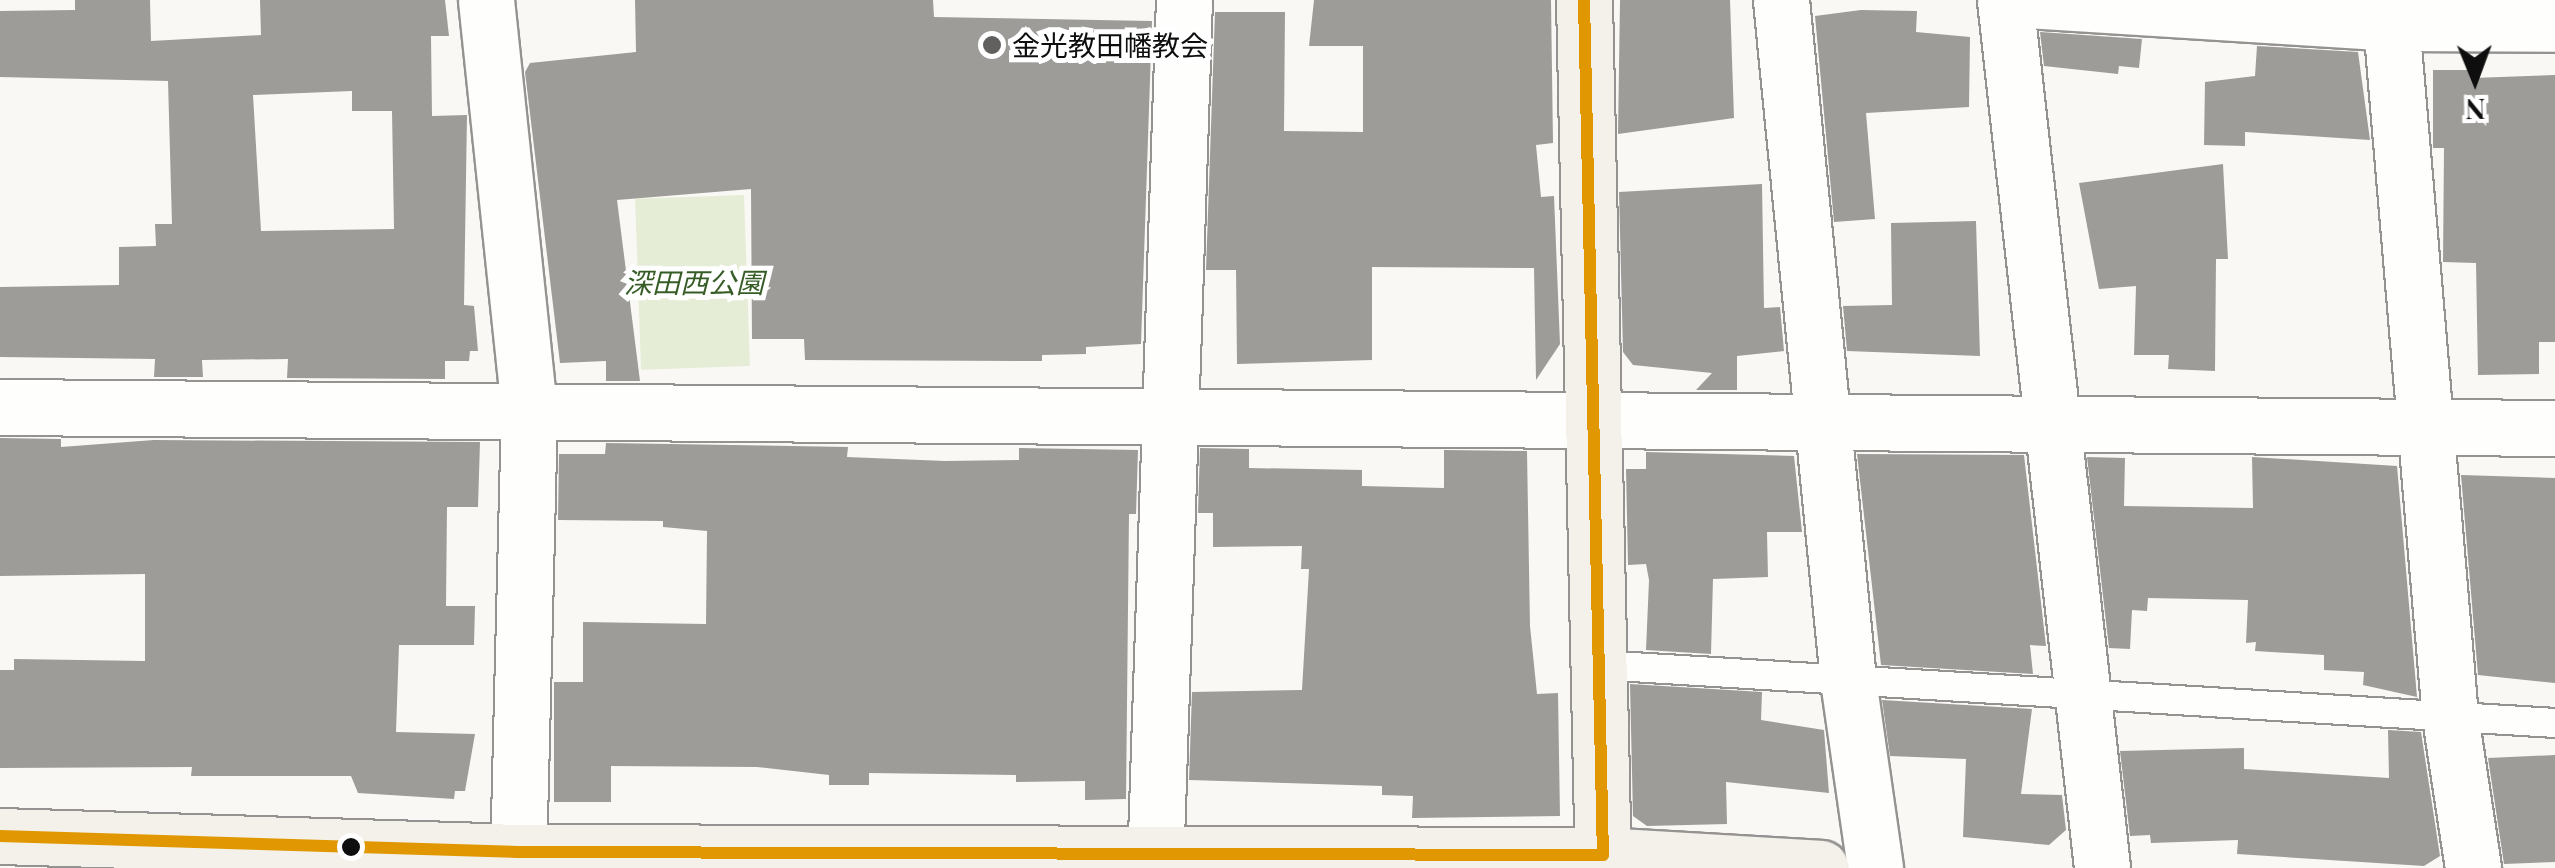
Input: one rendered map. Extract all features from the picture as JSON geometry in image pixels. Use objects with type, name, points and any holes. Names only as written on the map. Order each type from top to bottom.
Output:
[{"type":"street","points":[[486,0],[529,410],[518,860]]},
{"type":"street","points":[[1156,859],[1184,0]]},
{"type":"street","points":[[1584,0],[1603,861]]},
{"type":"street","points":[[1781,0],[1848,680],[1875,868]]},
{"type":"street","points":[[2006,0],[2047,424],[2102,868]]},
{"type":"street","points":[[2028,0],[2287,8],[2391,23],[2555,24]]},
{"type":"street","points":[[2391,23],[2431,431],[2450,716],[2472,868]]},
{"type":"street","points":[[0,407],[1172,412],[2431,431],[2555,428]]},
{"type":"street","points":[[11,847],[518,860],[1603,861],[1821,868]]},
{"type":"lane","points":[[1598,665],[2555,723]]},
{"type":"green space","name":"深田西公園","points":[[744,195],[750,366],[641,370],[635,199]]},
{"type":"building","points":[[75,0],[150,0],[151,41],[261,35],[260,0],[445,0],[449,36],[431,36],[432,116],[467,115],[464,305],[474,306],[478,351],[470,351],[469,361],[445,361],[445,379],[287,378],[288,359],[202,360],[203,377],[154,377],[155,359],[0,357],[0,287],[119,285],[119,247],[156,246],[155,224],[172,224],[168,81],[0,77],[0,11],[75,10]],"holes":[[[352,91],[352,111],[392,111],[394,229],[261,231],[253,95]]]},
{"type":"building","points":[[635,0],[933,0],[934,17],[1152,21],[1141,344],[1086,347],[1086,354],[1042,355],[1042,361],[805,360],[804,339],[752,339],[751,189],[617,200],[640,381],[606,381],[606,361],[560,363],[525,72],[530,63],[636,52]]},
{"type":"building","points":[[1314,0],[1551,0],[1553,143],[1536,145],[1541,197],[1554,196],[1560,344],[1536,380],[1534,268],[1372,267],[1372,360],[1237,364],[1236,270],[1206,270],[1215,12],[1285,12],[1284,131],[1363,132],[1363,46],[1309,46]]},
{"type":"building","points":[[1620,0],[1730,0],[1734,118],[1618,134]]},
{"type":"building","points":[[1861,10],[1917,11],[1916,32],[1970,37],[1969,107],[1866,113],[1875,219],[1834,222],[1815,16]]},
{"type":"building","points":[[2040,32],[2142,39],[2139,68],[2119,66],[2118,74],[2044,66]]},
{"type":"building","points":[[2257,46],[2358,52],[2370,140],[2245,132],[2245,146],[2204,145],[2205,82],[2255,76]]},
{"type":"building","points":[[2433,70],[2473,70],[2473,78],[2555,75],[2555,342],[2539,342],[2539,374],[2478,375],[2476,263],[2443,262],[2444,148],[2433,148]]},
{"type":"building","points":[[2223,164],[2228,259],[2216,259],[2215,371],[2168,369],[2169,355],[2134,355],[2136,286],[2099,289],[2079,183]]},
{"type":"building","points":[[1762,184],[1764,308],[1780,307],[1784,351],[1737,356],[1737,390],[1696,390],[1712,373],[1633,365],[1623,352],[1619,192]]},
{"type":"building","points":[[1976,221],[1980,356],[1847,351],[1843,306],[1892,305],[1891,223]]},
{"type":"building","points":[[0,438],[61,439],[61,447],[154,440],[480,442],[478,507],[447,507],[446,606],[475,606],[474,645],[399,645],[396,732],[475,734],[465,791],[455,791],[454,799],[358,793],[351,776],[191,776],[192,767],[0,768],[0,670],[14,670],[14,659],[145,661],[145,574],[0,576]]},
{"type":"building","points":[[606,443],[848,447],[847,457],[945,461],[1019,460],[1019,448],[1138,450],[1136,514],[1129,514],[1126,799],[1085,800],[1085,781],[1016,782],[1016,775],[869,773],[869,785],[829,785],[829,775],[757,767],[611,766],[611,802],[554,802],[554,682],[583,682],[583,622],[706,624],[707,531],[663,527],[663,521],[558,520],[559,454],[605,454]]},
{"type":"building","points":[[1200,448],[1249,449],[1249,468],[1362,470],[1362,486],[1444,488],[1444,450],[1527,451],[1530,626],[1537,694],[1558,693],[1560,816],[1412,818],[1413,796],[1382,795],[1382,786],[1189,780],[1192,692],[1302,690],[1309,569],[1301,569],[1302,546],[1213,547],[1213,513],[1198,513]]},
{"type":"building","points":[[1646,452],[1794,456],[1802,532],[1767,532],[1768,577],[1713,579],[1711,654],[1646,650],[1649,580],[1646,564],[1628,565],[1626,469],[1646,469]]},
{"type":"building","points":[[1857,454],[2024,455],[2046,646],[2030,645],[2033,674],[1881,665]]},
{"type":"building","points":[[2087,457],[2125,458],[2124,506],[2253,508],[2252,457],[2397,466],[2417,697],[2363,685],[2364,672],[2324,670],[2324,655],[2255,651],[2256,642],[2246,643],[2248,600],[2148,598],[2147,611],[2132,610],[2130,649],[2109,648]]},
{"type":"building","points":[[2461,475],[2555,478],[2555,683],[2478,675]]},
{"type":"building","points":[[1630,684],[1762,692],[1761,720],[1824,730],[1829,793],[1726,782],[1727,824],[1647,826],[1633,816]]},
{"type":"building","points":[[1882,700],[2032,709],[2021,794],[2062,795],[2066,830],[2049,845],[1963,837],[1966,759],[1890,756]]},
{"type":"building","points":[[2388,730],[2421,732],[2440,856],[2424,866],[2237,854],[2238,840],[2151,843],[2150,835],[2130,836],[2120,751],[2244,748],[2244,769],[2389,778]]},
{"type":"building","points":[[2555,755],[2555,862],[2504,864],[2488,758]]},
{"type":"transit line","points":[[1584,0],[1603,855]]},
{"type":"transit line","points":[[0,836],[518,852],[1603,855]]},
{"type":"place","name":"金光教田幡教会","points":[[992,45]]}]
